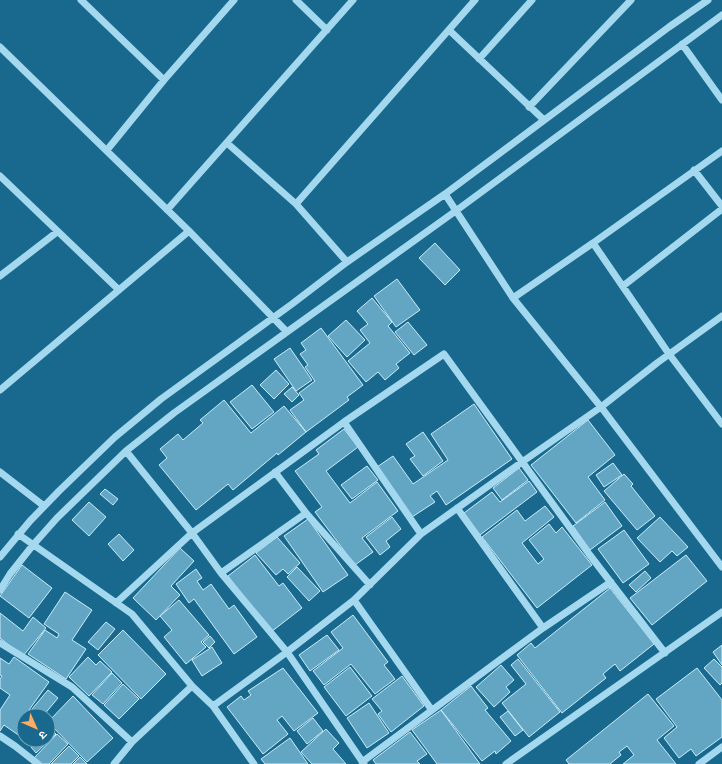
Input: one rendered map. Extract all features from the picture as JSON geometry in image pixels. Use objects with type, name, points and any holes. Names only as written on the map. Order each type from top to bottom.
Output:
[{"type":"street","points":[[81,0],[164,80]]},
{"type":"street","points":[[106,150],[164,80],[234,0]]},
{"type":"street","points":[[296,0],[327,30]]},
{"type":"street","points":[[168,210],[353,0]]},
{"type":"street","points":[[296,204],[475,0]]},
{"type":"street","points":[[479,59],[532,0]]},
{"type":"street","points":[[529,107],[631,0]]},
{"type":"street","points":[[0,557],[18,534],[44,506],[115,437],[156,404],[347,262],[445,194],[669,27],[708,0]]},
{"type":"street","points":[[0,590],[10,574],[33,544],[57,518],[126,451],[174,413],[457,210],[722,15]]},
{"type":"street","points":[[449,30],[544,120]]},
{"type":"street","points":[[682,44],[722,100]]},
{"type":"street","points":[[0,47],[168,210],[287,332]]},
{"type":"street","points":[[227,143],[296,204],[347,262]]},
{"type":"street","points":[[513,298],[722,151]]},
{"type":"street","points":[[623,286],[722,208],[694,170]]},
{"type":"street","points":[[0,176],[118,290]]},
{"type":"street","points":[[445,194],[457,210],[513,298],[601,407],[722,567]]},
{"type":"street","points":[[0,390],[189,231]]},
{"type":"street","points":[[0,276],[57,232]]},
{"type":"street","points":[[593,243],[669,354],[722,424]]},
{"type":"street","points":[[213,706],[354,600],[421,534],[601,407],[669,354],[722,316]]},
{"type":"street","points":[[116,603],[192,533],[344,422],[444,354],[664,653]]},
{"type":"street","points":[[344,422],[421,534]]},
{"type":"street","points":[[126,451],[192,533],[221,573],[286,652],[363,763],[431,709],[543,628],[611,582]]},
{"type":"street","points":[[0,472],[44,506]]},
{"type":"street","points":[[275,472],[306,513],[370,585]]},
{"type":"street","points":[[457,508],[543,628]]},
{"type":"street","points":[[221,573],[306,513]]},
{"type":"street","points":[[18,534],[132,614],[192,686],[213,706],[254,764]]},
{"type":"street","points":[[354,600],[431,709]]},
{"type":"street","points":[[506,764],[722,612]]},
{"type":"street","points":[[0,643],[72,687],[132,742]]},
{"type":"street","points":[[114,764],[132,742],[192,686]]},
{"type":"street","points":[[0,736],[38,764]]},
{"type":"street","points":[[704,763],[722,747]]},
{"type":"building","points":[[435,243],[460,270],[445,285],[419,258]]},
{"type":"building","points":[[397,279],[420,310],[396,327],[374,296]]},
{"type":"building","points":[[372,298],[392,322],[388,326],[410,353],[396,364],[399,368],[385,380],[378,372],[366,382],[348,361],[370,343],[360,330],[368,324],[357,311]]},
{"type":"building","points":[[346,320],[365,340],[347,357],[328,336]]},
{"type":"building","points":[[408,322],[427,345],[414,355],[395,332]]},
{"type":"building","points":[[321,328],[363,385],[347,397],[349,400],[306,432],[290,410],[304,400],[299,393],[315,381],[305,367],[308,365],[300,354],[306,350],[301,343]]},
{"type":"building","points":[[290,348],[312,380],[296,391],[274,359]]},
{"type":"building","points":[[276,370],[289,384],[274,399],[260,385]]},
{"type":"building","points":[[252,385],[274,412],[252,429],[230,402]]},
{"type":"building","points":[[292,387],[299,395],[292,402],[284,394]]},
{"type":"building","points":[[224,400],[251,433],[284,406],[306,432],[278,455],[277,453],[233,490],[228,484],[196,510],[159,465],[167,458],[160,449],[178,434],[183,440],[203,423],[200,420]]},
{"type":"building","points":[[474,404],[512,459],[446,505],[437,491],[430,496],[435,502],[412,517],[377,467],[393,456],[413,484],[448,460],[431,434]]},
{"type":"building","points":[[588,420],[615,455],[588,477],[605,500],[576,523],[531,465]]},
{"type":"building","points":[[344,429],[358,447],[326,471],[350,503],[377,482],[398,511],[362,538],[373,552],[355,565],[315,512],[322,507],[295,471],[319,454],[316,450]]},
{"type":"building","points":[[423,432],[443,461],[423,476],[410,459],[415,456],[406,444]]},
{"type":"building","points":[[613,463],[622,475],[604,487],[596,475]]},
{"type":"building","points":[[367,466],[378,480],[352,499],[341,485]]},
{"type":"building","points":[[519,468],[528,480],[502,500],[493,488]]},
{"type":"building","points":[[624,474],[633,484],[631,486],[655,516],[637,530],[604,491]]},
{"type":"building","points":[[529,481],[537,492],[480,535],[464,513],[492,492],[500,502]]},
{"type":"building","points":[[105,489],[118,499],[113,505],[100,494]]},
{"type":"building","points":[[89,502],[106,517],[89,536],[72,520]]},
{"type":"building","points":[[605,502],[622,526],[590,550],[573,526]]},
{"type":"building","points":[[545,506],[554,517],[522,543],[538,564],[544,559],[529,540],[549,524],[556,533],[562,527],[592,565],[537,608],[482,537],[517,510],[525,521]]},
{"type":"building","points":[[392,517],[401,529],[386,541],[390,547],[380,555],[366,537]]},
{"type":"building","points":[[660,517],[688,547],[677,556],[672,551],[660,562],[637,538]]},
{"type":"building","points":[[308,519],[348,575],[323,592],[284,536]]},
{"type":"building","points":[[624,530],[649,564],[623,583],[598,549]]},
{"type":"building","points":[[119,534],[134,550],[123,561],[108,544]]},
{"type":"building","points":[[277,537],[300,563],[288,574],[283,569],[276,575],[256,553]]},
{"type":"building","points":[[180,548],[194,561],[171,586],[180,595],[156,620],[133,598]]},
{"type":"building","points":[[255,555],[279,586],[283,583],[302,608],[271,632],[228,576]]},
{"type":"building","points":[[686,555],[707,581],[652,625],[630,598]]},
{"type":"building","points":[[22,565],[52,588],[29,618],[0,596]]},
{"type":"building","points":[[297,567],[320,591],[309,601],[287,577]]},
{"type":"building","points":[[196,569],[202,578],[197,581],[203,590],[211,584],[229,609],[234,605],[257,637],[234,654],[194,599],[189,603],[176,584]]},
{"type":"building","points":[[645,571],[651,578],[636,592],[629,585]]},
{"type":"building","points":[[610,588],[654,644],[620,671],[615,664],[603,674],[606,678],[562,713],[517,655],[531,643],[535,648]]},
{"type":"building","points":[[65,592],[92,610],[72,640],[86,649],[66,679],[28,654],[45,630],[57,638],[59,634],[44,624]]},
{"type":"building","points":[[179,600],[209,635],[201,642],[206,647],[186,664],[164,637],[172,630],[160,616]]},
{"type":"building","points":[[0,613],[23,631],[33,617],[46,628],[23,656],[0,638]]},
{"type":"building","points":[[353,615],[388,662],[384,665],[395,679],[375,694],[351,664],[324,685],[313,671],[343,648],[331,632]]},
{"type":"building","points":[[106,622],[115,629],[98,650],[88,642]]},
{"type":"building","points":[[123,630],[166,674],[141,699],[98,655]]},
{"type":"building","points":[[327,635],[339,650],[310,671],[299,655]]},
{"type":"building","points":[[210,636],[215,642],[209,648],[203,642]]},
{"type":"building","points":[[722,645],[722,665],[713,652]]},
{"type":"building","points":[[212,647],[222,663],[202,676],[192,660]]},
{"type":"building","points":[[14,657],[49,682],[30,708],[16,708],[16,733],[4,725],[0,731],[0,710],[10,695],[0,688],[0,679],[2,676],[0,675],[0,658],[9,664]]},
{"type":"building","points":[[88,657],[96,665],[100,661],[112,672],[89,696],[69,677]]},
{"type":"building","points":[[518,659],[560,712],[529,737],[502,703],[526,684],[511,665]]},
{"type":"building","points":[[714,659],[722,667],[722,683],[720,685],[704,668]]},
{"type":"building","points":[[501,665],[514,680],[506,687],[510,692],[494,707],[476,687]]},
{"type":"building","points":[[350,667],[372,696],[346,716],[324,687]]},
{"type":"building","points":[[283,668],[318,713],[294,731],[282,716],[277,720],[288,734],[263,754],[227,707],[241,696],[244,700],[251,695],[248,691]]},
{"type":"building","points":[[697,668],[722,700],[722,737],[696,756],[691,749],[679,758],[664,738],[677,727],[656,699]]},
{"type":"building","points":[[112,673],[122,683],[103,704],[92,695]]},
{"type":"building","points":[[402,676],[424,706],[391,732],[378,714],[382,711],[372,699]]},
{"type":"building","points":[[123,684],[139,699],[119,719],[104,705]]},
{"type":"building","points":[[471,686],[488,708],[485,710],[511,741],[496,754],[495,751],[482,761],[441,710]]},
{"type":"building","points":[[48,690],[58,698],[50,708],[33,708]]},
{"type":"building","points":[[648,694],[674,726],[657,740],[676,764],[623,764],[634,755],[627,746],[619,752],[621,755],[610,764],[569,764],[566,760]]},
{"type":"building","points":[[73,696],[113,738],[87,762],[56,730],[56,714]]},
{"type":"building","points":[[369,703],[389,733],[367,748],[347,718]]},
{"type":"building","points":[[441,710],[480,764],[437,764],[412,730]]},
{"type":"building","points":[[508,711],[523,730],[515,736],[500,717]]},
{"type":"building","points":[[313,718],[323,731],[307,744],[297,731]]},
{"type":"building","points":[[326,729],[339,743],[333,749],[346,764],[312,764],[301,752]]},
{"type":"building","points":[[410,732],[427,754],[417,761],[420,764],[376,764],[373,760]]},
{"type":"building","points":[[57,734],[68,744],[49,764],[39,764],[34,758],[44,748],[56,748]]},
{"type":"building","points":[[290,738],[308,764],[265,764],[261,759]]},
{"type":"building","points":[[69,746],[79,756],[71,764],[51,764]]},
{"type":"building","points":[[32,748],[41,748],[36,753]]},
{"type":"building","points":[[80,757],[87,764],[73,764]]}]
